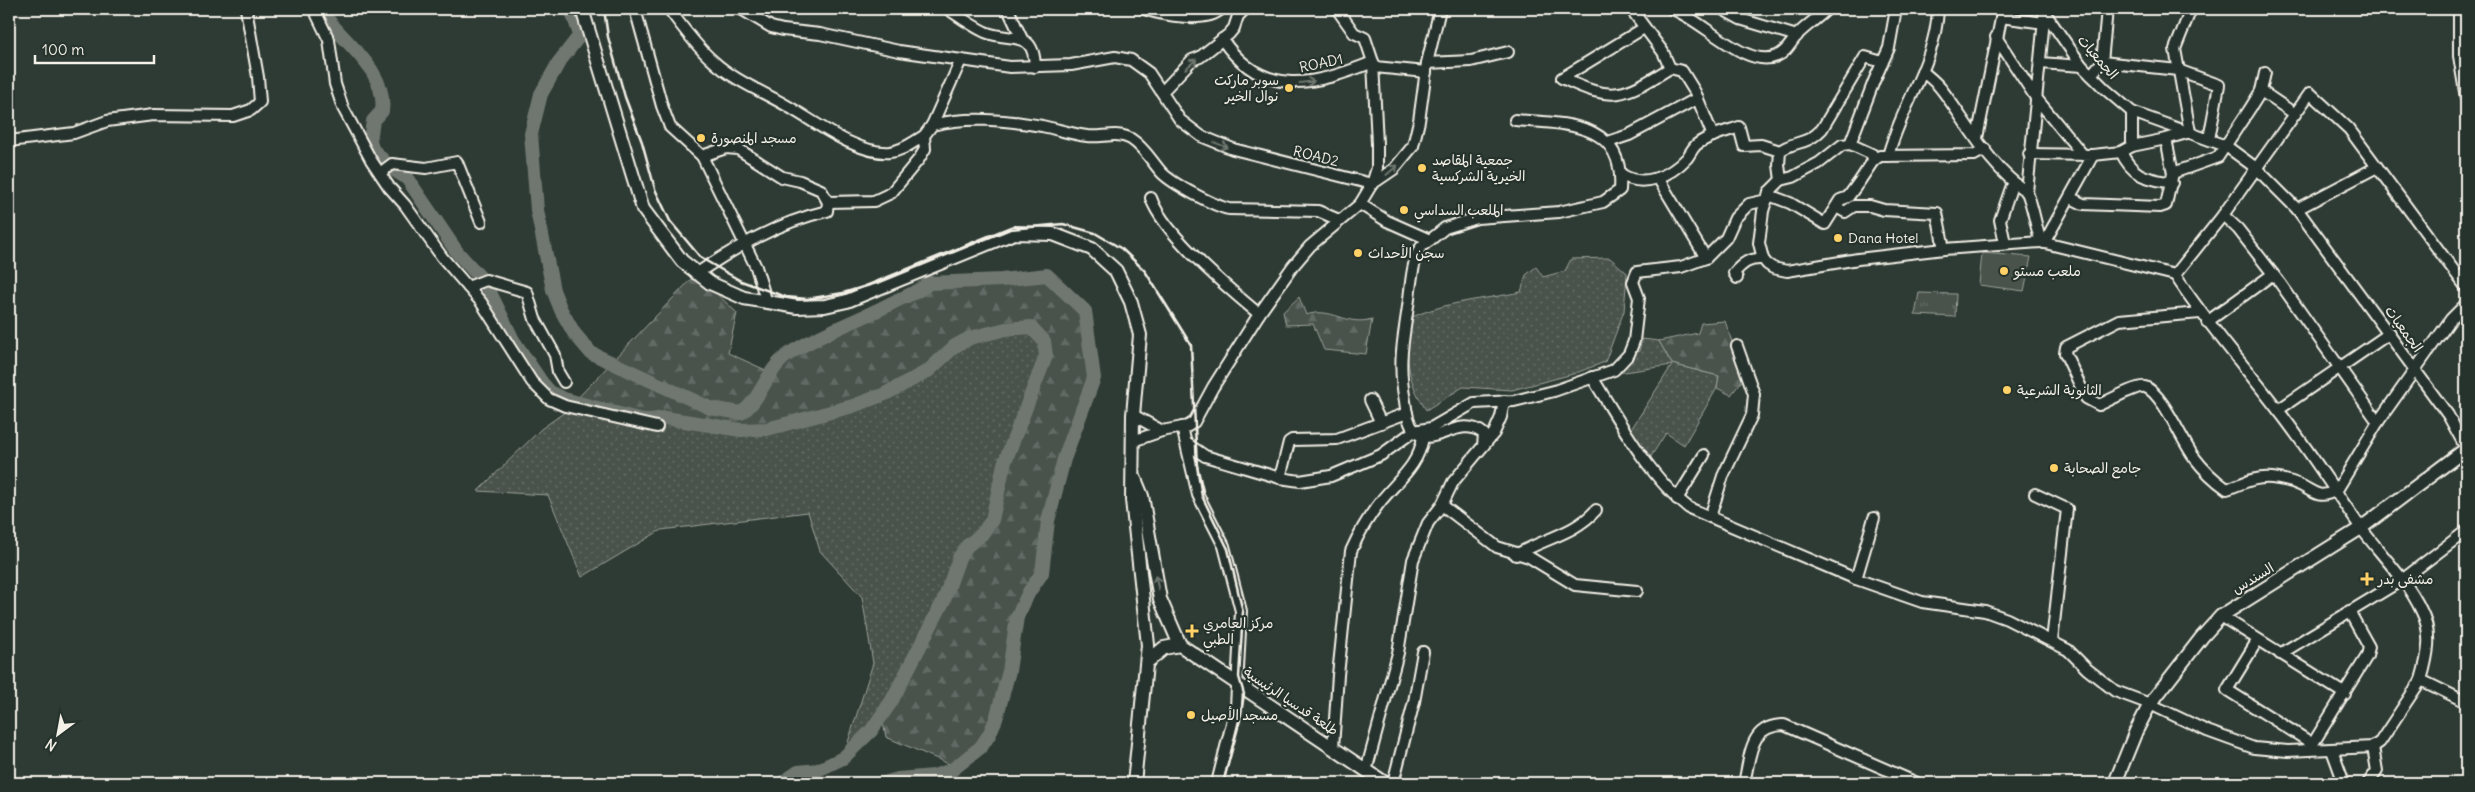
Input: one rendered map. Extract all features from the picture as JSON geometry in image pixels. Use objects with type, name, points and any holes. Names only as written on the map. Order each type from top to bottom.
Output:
[{"type":"main road","points":[[582,9],[643,209],[659,233],[696,274],[727,292],[767,303],[796,307],[825,306],[847,301],[1014,233],[1053,234],[1092,249],[1116,270],[1131,302],[1140,336],[1133,415],[1132,500],[1146,627],[1147,662],[1134,783]]},
{"type":"main road","name":"الجمعيات","points":[[2361,528],[2466,448]]},
{"type":"main road","points":[[1132,472],[1142,496],[1154,572],[1166,613],[1180,645],[1164,648],[1147,662]]},
{"type":"main road","name":"السندس","points":[[2119,782],[2136,731],[2150,704],[2202,637],[2221,616],[2361,528]]},
{"type":"main road","points":[[1146,627],[1166,613]]},
{"type":"main road","name":"طلعة قدسيا الرئيسية","points":[[1180,645],[1385,783]]},
{"type":"street","points":[[9,141],[74,133],[107,122],[153,115],[233,116],[251,110],[260,102],[258,77],[246,9]]},
{"type":"street","points":[[314,9],[329,40],[335,84],[343,108],[442,257],[476,284],[527,292],[535,319],[555,355],[558,372],[564,382]]},
{"type":"street","points":[[635,9],[662,106],[670,127],[702,156],[756,267],[767,303]]},
{"type":"street","points":[[669,9],[712,60],[735,79],[794,110],[813,124],[873,152],[903,150],[924,136],[932,125],[945,91],[961,60]]},
{"type":"street","name":"ROAD2","points":[[741,9],[770,27],[1010,67],[1035,68],[1121,58],[1140,64],[1162,92],[1180,120],[1201,136],[1221,145],[1372,184]]},
{"type":"street","points":[[948,9],[987,33],[1022,38]]},
{"type":"street","points":[[1008,9],[1022,38],[1031,46],[1034,54],[1035,68]]},
{"type":"street","points":[[1144,9],[1184,17],[1216,14],[1223,9],[1236,20]]},
{"type":"street","points":[[1162,92],[1192,60],[1200,57],[1234,28],[1236,20],[1245,9]]},
{"type":"street","points":[[1133,441],[1194,422],[1213,387],[1259,314],[1310,246],[1328,232],[1338,220],[1360,204],[1372,184],[1377,168],[1374,64],[1366,38],[1354,32],[1337,9]]},
{"type":"street","points":[[1372,184],[1394,169],[1413,146],[1419,121],[1426,67],[1440,9]]},
{"type":"street","points":[[1631,9],[1663,52],[1670,68]]},
{"type":"street","points":[[1672,9],[1698,22],[1735,48],[1754,58],[1765,59],[1786,51],[1797,36],[1827,9]]},
{"type":"street","points":[[1722,9],[1740,19],[1797,36]]},
{"type":"street","points":[[1850,144],[1889,48],[1896,9]]},
{"type":"street","points":[[1888,156],[1900,120],[1935,40],[1938,9]]},
{"type":"street","points":[[2091,74],[2102,62],[2107,9]]},
{"type":"street","points":[[2029,154],[2088,155],[2121,152],[2132,146],[2190,132],[2174,49],[2191,9]]},
{"type":"street","points":[[2459,9],[2459,56],[2466,98]]},
{"type":"street","points":[[1977,138],[2002,13],[2044,15],[2026,192],[2035,212],[2034,222],[2042,243]]},
{"type":"street","name":"الجمعيات","points":[[2044,15],[2082,66],[2132,112],[2226,146],[2256,168],[2297,209],[2390,333],[2448,415],[2466,448]]},
{"type":"street","points":[[1644,28],[1562,78],[1585,88],[1612,94],[1638,88],[1670,68],[1682,71],[1698,98],[1713,136]]},
{"type":"street","points":[[1996,37],[2036,98],[2088,155]]},
{"type":"street","name":"ROAD1","points":[[1222,39],[1233,54],[1250,67],[1272,80],[1286,84],[1315,81],[1374,64]]},
{"type":"street","points":[[1374,64],[1426,67],[1471,61],[1508,52]]},
{"type":"street","points":[[1780,151],[1787,146],[1812,139],[1822,129],[1865,57],[1882,62]]},
{"type":"street","points":[[2102,62],[2178,70],[2219,84],[2209,139]]},
{"type":"street","points":[[2040,63],[2082,66]]},
{"type":"street","points":[[1922,71],[1941,88],[1985,149],[2015,184],[2026,192]]},
{"type":"street","points":[[2121,152],[2133,171],[2141,176],[2172,178],[2218,157],[2261,90],[2265,73]]},
{"type":"street","points":[[2261,90],[2295,114]]},
{"type":"street","points":[[2175,275],[2223,215],[2310,93],[2349,129],[2466,287]]},
{"type":"street","points":[[1608,142],[1629,135],[1698,98]]},
{"type":"street","points":[[2132,112],[2132,146]]},
{"type":"street","points":[[932,125],[956,119],[993,120],[1040,126],[1088,136],[1120,135],[1131,139],[1145,152],[1163,174],[1223,208],[1318,211],[1338,220]]},
{"type":"street","points":[[1483,446],[1484,434],[1470,426],[1462,426],[1434,436],[1424,437],[1414,431],[1406,413],[1400,370],[1401,347],[1415,262],[1420,248],[1445,228],[1477,218],[1558,212],[1604,202],[1620,190],[1621,174],[1608,142],[1576,124],[1515,120]]},
{"type":"street","points":[[1621,174],[1631,180],[1642,182],[1658,178],[1686,159],[1696,146],[1713,136],[1739,127],[1744,146],[1761,145],[1780,151]]},
{"type":"street","points":[[828,202],[874,201],[891,193],[922,154],[924,136]]},
{"type":"street","points":[[2071,198],[2083,204],[2160,208],[2166,206],[2172,178],[2166,139]]},
{"type":"street","points":[[1186,442],[1205,456],[1280,478],[1300,481],[1331,476],[1381,455],[1414,431],[1432,428],[1474,403],[1514,401],[1554,390],[1592,376],[1600,376],[1614,370],[1628,354],[1634,341],[1639,298],[1633,282],[1637,272],[1680,267],[1706,258],[1726,238],[1735,218],[1749,204],[1768,196],[1781,180],[1807,170],[1842,145],[1850,144],[1872,154],[1873,161]]},
{"type":"street","points":[[696,274],[744,244],[795,220],[827,211],[828,202],[821,190],[800,181],[782,178],[738,149],[726,148],[702,156]]},
{"type":"street","points":[[1768,196],[1790,203],[1825,224],[1840,200],[1848,197],[1873,161],[1880,156],[1974,155],[1985,149]]},
{"type":"street","points":[[1780,151],[1779,172],[1781,180]]},
{"type":"street","points":[[2042,243],[2071,198],[2088,155]]},
{"type":"street","points":[[385,169],[426,168],[457,162],[481,222]]},
{"type":"street","points":[[2297,209],[2377,167]]},
{"type":"street","points":[[1658,178],[1706,258]]},
{"type":"street","points":[[2005,243],[2000,220],[2011,188],[2015,184]]},
{"type":"street","points":[[1592,376],[1622,429],[1677,499],[1689,508],[1754,534],[1856,579],[1922,602],[1986,611],[2023,626],[2068,650],[2087,669],[2115,691],[2150,704],[2207,732],[2254,748],[2311,747],[2332,750],[2373,747],[2380,742],[2421,680],[2427,660],[2429,638],[2422,611],[2402,580],[2361,528],[2337,490],[2278,410],[2200,313],[2175,275],[2042,243],[2005,243],[1944,249],[1858,259],[1788,272],[1772,268],[1763,259],[1760,243],[1768,196]]},
{"type":"street","points":[[1151,198],[1159,216],[1173,234],[1259,314]]},
{"type":"street","points":[[1360,204],[1387,221],[1430,240]]},
{"type":"street","points":[[1836,207],[1845,212],[1854,206],[1870,206],[1884,210],[1937,213],[1944,249]]},
{"type":"street","points":[[2223,215],[2238,230],[2273,274],[2378,422]]},
{"type":"street","points":[[1737,278],[1734,273],[1741,265],[1752,258],[1763,259]]},
{"type":"street","points":[[2207,322],[2273,274]]},
{"type":"street","points":[[476,284],[481,302],[532,382],[549,399],[566,406],[657,427]]},
{"type":"street","name":"الجمعيات","points":[[2337,490],[2378,422],[2451,319],[2466,304]]},
{"type":"street","points":[[2200,313],[2119,320],[2066,347],[2064,353],[2086,398],[2098,405],[2140,387],[2150,390],[2168,411],[2192,455],[2209,475],[2227,489],[2254,479],[2270,478],[2301,485],[2316,495],[2328,495],[2337,490]]},
{"type":"street","points":[[2278,410],[2390,333]]},
{"type":"street","points":[[1710,517],[1723,476],[1752,415],[1754,394],[1736,346]]},
{"type":"street","points":[[1370,400],[1381,423]]},
{"type":"street","points":[[1366,771],[1398,653],[1414,560],[1428,523],[1442,505],[1453,482],[1494,433],[1501,417],[1504,401]]},
{"type":"street","points":[[1280,478],[1289,442],[1292,440],[1337,439],[1406,413]]},
{"type":"street","points":[[1133,415],[1162,431]]},
{"type":"street","points":[[1182,427],[1198,495],[1224,546],[1241,611],[1236,708],[1217,783]]},
{"type":"street","points":[[1333,748],[1338,674],[1351,551],[1359,533],[1381,500],[1404,478],[1422,450],[1424,437]]},
{"type":"street","points":[[1677,499],[1704,455]]},
{"type":"street","points":[[2036,494],[2067,509],[2052,640]]},
{"type":"street","points":[[1442,505],[1497,547],[1516,555],[1528,557],[1575,585],[1637,591]]},
{"type":"street","points":[[1516,555],[1527,548],[1571,530],[1588,519],[1596,510]]},
{"type":"street","points":[[1856,579],[1874,518]]},
{"type":"street","points":[[2280,654],[2402,580],[2466,531]]},
{"type":"street","points":[[2311,747],[2367,656],[2369,647],[2349,611]]},
{"type":"street","points":[[2221,616],[2257,641],[2345,694]]},
{"type":"street","points":[[2257,641],[2227,690],[2311,747]]},
{"type":"street","points":[[1393,783],[1414,702],[1423,652]]},
{"type":"street","points":[[2421,680],[2466,702]]},
{"type":"street","points":[[1744,783],[1760,730],[1772,725],[1784,725],[1917,783]]},
{"type":"street","points":[[2368,783],[2377,771],[2373,747]]},
{"type":"street","points":[[2332,750],[2344,783]]},
{"type":"green space","name":"ملعب مستو","points":[[1982,253],[2031,257],[2024,291],[1979,285]]},
{"type":"green space","points":[[1610,258],[1627,273],[1624,311],[1605,362],[1573,374],[1512,390],[1463,387],[1426,410],[1414,387],[1409,366],[1410,318],[1451,304],[1521,292],[1526,275],[1536,267],[1543,277],[1565,271],[1571,259]]},
{"type":"green space","points":[[696,274],[737,313],[728,353],[770,372],[783,358],[832,331],[892,303],[929,283],[1047,275],[1085,311],[1094,378],[1063,465],[1048,521],[1042,573],[1029,592],[1017,617],[1007,676],[996,719],[981,747],[956,767],[886,737],[881,713],[904,677],[948,590],[963,550],[988,527],[1020,420],[1046,356],[1040,335],[1026,327],[970,338],[915,377],[839,411],[753,430],[665,418],[635,422],[572,404]]},
{"type":"green space","points":[[1919,293],[1956,294],[1955,317],[1915,315]]},
{"type":"green space","points":[[1299,297],[1306,315],[1324,313],[1354,320],[1372,319],[1366,354],[1324,350],[1313,324],[1286,325],[1283,312]]},
{"type":"green space","points":[[1725,321],[1744,378],[1731,395],[1717,388],[1719,376],[1672,364],[1659,341],[1698,333],[1701,323]]},
{"type":"green space","points":[[1017,328],[1035,329],[1044,341],[1046,356],[1004,464],[988,527],[967,546],[926,631],[878,719],[843,758],[873,663],[862,597],[820,551],[808,512],[661,530],[582,577],[548,495],[478,491],[541,429],[579,402],[645,421],[665,418],[688,423],[753,430],[794,423],[873,399],[937,364],[955,346],[970,338]]},
{"type":"green space","points":[[1642,339],[1659,341],[1672,364],[1719,376],[1717,388],[1684,445],[1666,433],[1650,458],[1630,431],[1672,365],[1618,373],[1639,351]]},
{"type":"waterway","points":[[320,9],[361,56],[378,82],[382,96],[382,111],[373,121],[370,140],[372,149],[391,168],[407,178],[457,252],[486,284],[513,340],[542,383],[550,392],[564,399],[645,421],[665,418],[741,430],[767,429],[853,406],[885,394],[928,371],[955,346],[970,338],[1006,329],[1031,327],[1044,341],[1046,356],[1004,464],[992,520],[982,534],[967,546],[959,558],[944,600],[891,702],[871,731],[843,758],[818,770],[798,772],[782,783]]},
{"type":"waterway","points":[[571,9],[580,35],[559,62],[541,94],[531,134],[537,210],[553,290],[561,310],[574,333],[591,353],[710,408],[741,413],[754,401],[775,368],[789,354],[827,333],[916,292],[929,283],[1001,280],[1047,275],[1085,311],[1094,378],[1064,459],[1048,521],[1042,573],[1029,592],[1017,617],[1009,671],[996,719],[981,747],[952,770],[934,776],[898,779],[884,783]]},
{"type":"railway","points":[[604,9],[608,37],[625,97],[642,142],[655,189],[670,221],[701,258],[741,281],[786,297],[807,299],[843,293],[880,282],[1010,229],[1063,224],[1095,233],[1122,249],[1145,271],[1191,345],[1197,466],[1202,496],[1228,549],[1243,612],[1239,677],[1244,694],[1240,720],[1223,783]]},
{"type":"place","name":"سوبر ماركت نوال الخير","points":[[1289,88]]},
{"type":"place","name":"مسجد المنصورة","points":[[701,138]]},
{"type":"place","name":"جمعية المقاصد الخيرية الشركسية","points":[[1422,168]]},
{"type":"place","name":"الملعب السداسي","points":[[1404,210]]},
{"type":"place","name":"Dana Hotel","points":[[1838,238]]},
{"type":"place","name":"سجن الأحداث","points":[[1358,253]]},
{"type":"place","name":"ملعب مستو","points":[[2004,271]]},
{"type":"place","name":"الثانوية الشرعية","points":[[2007,390]]},
{"type":"place","name":"جامع الصحابة","points":[[2054,468]]},
{"type":"place","name":"مشفى بدر","points":[[2367,579]]},
{"type":"place","name":"مركز العامري الطبي","points":[[1192,631]]},
{"type":"place","name":"مسجد الأصيل","points":[[1191,715]]}]
